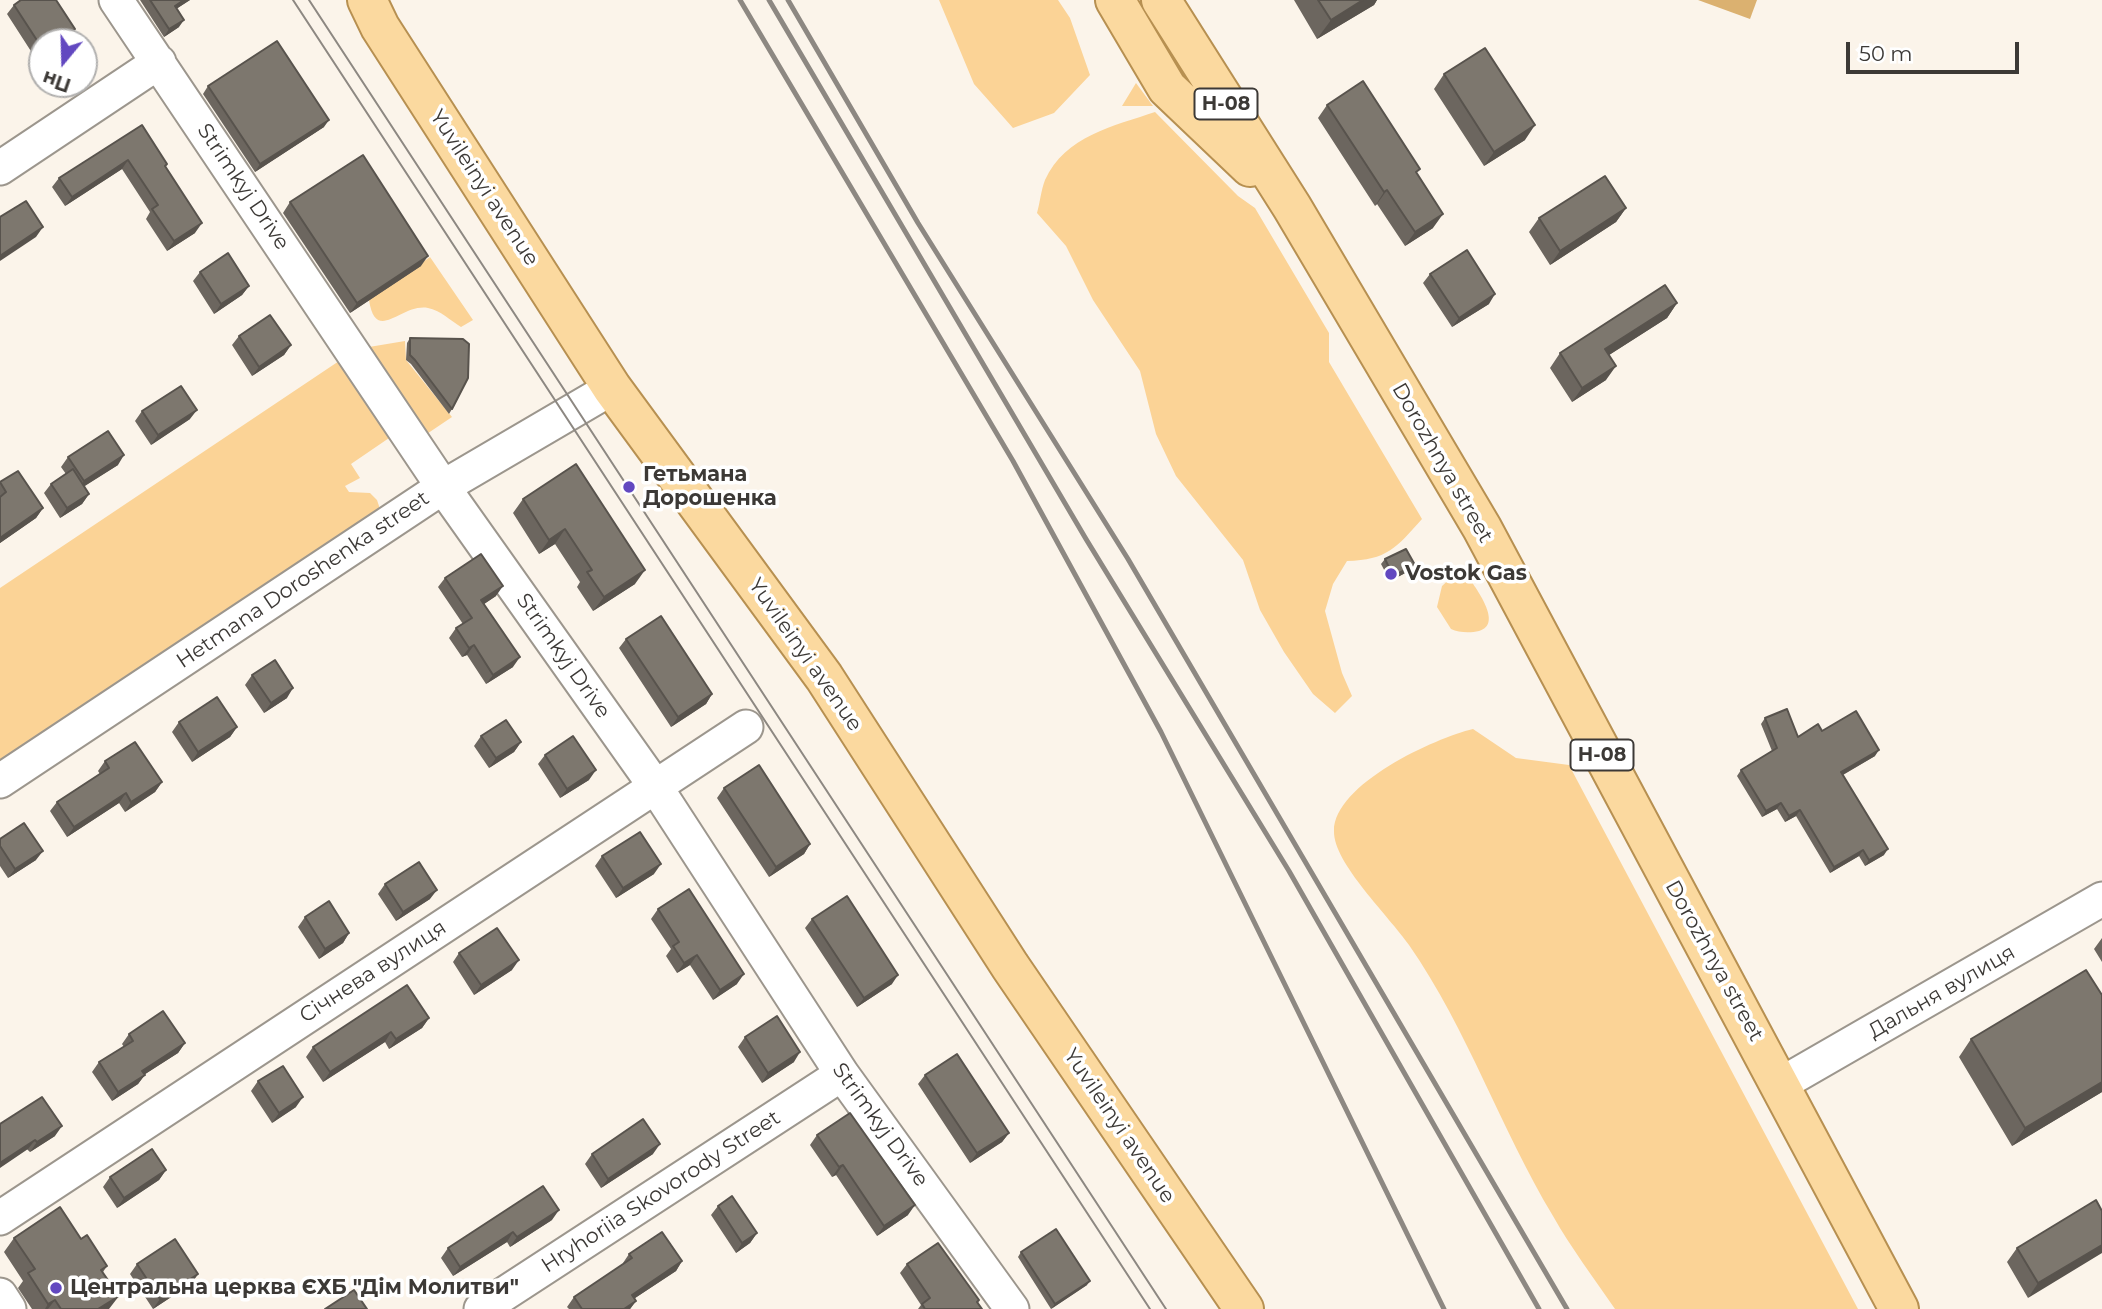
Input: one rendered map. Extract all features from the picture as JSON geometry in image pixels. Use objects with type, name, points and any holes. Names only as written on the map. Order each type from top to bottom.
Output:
[{"type":"main road","name":"Yuvileinyi avenue","points":[[367,0],[380,27],[612,388],[824,677],[1010,966],[1244,1309]]},
{"type":"main road","points":[[1115,0],[1167,88],[1292,207]]},
{"type":"main road","name":"Dorozhnya street","points":[[1161,0],[1292,207],[1482,528],[1899,1309]]},
{"type":"street","name":"Strimkyj Drive","points":[[116,0],[443,487],[655,786],[842,1074],[1012,1309]]},
{"type":"street","points":[[0,168],[159,62]]},
{"type":"street","name":"Hetmana Doroshenka street","points":[[0,781],[443,487],[612,388]]},
{"type":"street","name":"Січнева вулиця","points":[[0,1218],[746,727]]},
{"type":"street","name":"Дальня вулиця","points":[[1781,1084],[2102,900]]},
{"type":"street","name":"Hryhoriia Skovorody Street","points":[[481,1309],[842,1074]]},
{"type":"street","points":[[0,1295],[9,1309]]},
{"type":"shaded area","points":[[939,0],[1058,0],[1070,18],[1090,75],[1054,113],[1013,128],[974,84]]},
{"type":"shaded area","points":[[1698,0],[1757,0],[1750,19]]},
{"type":"shaded area","points":[[1136,83],[1153,106],[1122,106]]},
{"type":"shaded area","points":[[1155,112],[1238,196],[1255,208],[1329,333],[1329,362],[1422,519],[1390,550],[1372,558],[1347,561],[1333,584],[1325,611],[1342,673],[1352,696],[1335,713],[1313,694],[1284,652],[1260,610],[1243,560],[1176,476],[1156,434],[1140,371],[1093,300],[1066,246],[1037,213],[1045,180],[1065,153],[1107,128]]},
{"type":"shaded area","points":[[430,257],[473,320],[461,327],[432,309],[418,308],[391,319],[377,320],[369,300]]},
{"type":"shaded area","points":[[405,341],[406,360],[452,417],[403,450],[392,436],[351,464],[360,478],[345,486],[349,492],[370,493],[377,500],[380,509],[0,763],[0,588],[357,349]]},
{"type":"shaded area","points":[[1455,574],[1467,575],[1485,605],[1489,621],[1486,627],[1479,631],[1451,629],[1437,607],[1442,586]]},
{"type":"shaded area","points":[[1473,729],[1516,758],[1569,765],[1858,1309],[1615,1309],[1575,1251],[1534,1183],[1467,1045],[1430,977],[1400,933],[1352,874],[1336,844],[1334,831],[1338,813],[1350,796],[1368,780],[1412,753]]},
{"type":"building","points":[[21,0],[56,0],[74,28],[29,28],[14,5]]},
{"type":"building","points":[[150,0],[184,0],[175,6],[184,20],[169,29]]},
{"type":"building","points":[[1318,0],[1363,0],[1331,20]]},
{"type":"building","points":[[277,41],[329,120],[260,164],[208,86]]},
{"type":"building","points":[[1485,48],[1535,125],[1494,152],[1444,74]]},
{"type":"building","points":[[1363,81],[1420,169],[1416,172],[1443,214],[1415,232],[1387,190],[1384,192],[1327,105]]},
{"type":"building","points":[[142,125],[202,223],[174,241],[152,209],[158,205],[128,160],[72,197],[59,178]]},
{"type":"building","points":[[363,155],[428,256],[357,303],[290,202]]},
{"type":"building","points":[[1605,176],[1626,208],[1560,251],[1539,218]]},
{"type":"building","points":[[26,201],[43,227],[0,256],[0,217]]},
{"type":"building","points":[[1467,250],[1495,294],[1459,318],[1430,274]]},
{"type":"building","points":[[228,253],[249,286],[221,304],[200,272]]},
{"type":"building","points":[[1665,285],[1677,303],[1605,349],[1616,366],[1582,388],[1560,353]]},
{"type":"building","points":[[270,315],[291,345],[259,367],[239,336]]},
{"type":"building","points":[[410,338],[463,339],[469,344],[468,378],[452,409],[410,355]]},
{"type":"building","points":[[181,386],[197,410],[158,435],[142,411]]},
{"type":"building","points":[[108,431],[124,455],[84,481],[68,457]]},
{"type":"building","points":[[576,464],[645,570],[604,597],[587,572],[592,570],[565,529],[549,540],[523,499]]},
{"type":"building","points":[[73,469],[89,494],[67,508],[51,484]]},
{"type":"building","points":[[18,471],[43,508],[0,538],[0,497],[6,492],[0,482]]},
{"type":"building","points":[[1406,549],[1415,565],[1393,576],[1385,559]]},
{"type":"building","points":[[481,554],[503,586],[481,600],[520,657],[493,675],[474,645],[469,648],[456,628],[472,618],[445,578]]},
{"type":"building","points":[[661,616],[712,694],[678,717],[626,639]]},
{"type":"building","points":[[275,660],[293,688],[271,703],[252,675]]},
{"type":"building","points":[[217,697],[237,727],[198,752],[179,722]]},
{"type":"building","points":[[1787,709],[1798,737],[1818,724],[1822,731],[1856,711],[1879,750],[1841,772],[1888,849],[1869,860],[1863,850],[1834,867],[1800,810],[1789,816],[1781,803],[1766,811],[1741,770],[1777,748],[1765,718]]},
{"type":"building","points":[[506,720],[521,742],[496,758],[481,736]]},
{"type":"building","points":[[573,736],[596,770],[567,789],[545,755]]},
{"type":"building","points":[[135,742],[162,782],[131,802],[126,793],[74,827],[57,802],[109,768],[105,761]]},
{"type":"building","points":[[759,765],[810,844],[776,867],[724,788]]},
{"type":"building","points":[[24,823],[43,851],[15,869],[0,846],[0,839]]},
{"type":"building","points":[[640,832],[661,864],[623,888],[602,856]]},
{"type":"building","points":[[419,862],[437,890],[403,912],[385,884]]},
{"type":"building","points":[[689,889],[744,974],[720,990],[697,955],[684,963],[673,946],[679,942],[658,909]]},
{"type":"building","points":[[847,896],[898,975],[864,998],[812,919]]},
{"type":"building","points":[[329,901],[349,933],[325,949],[305,917]]},
{"type":"building","points":[[497,928],[519,960],[481,985],[459,953]]},
{"type":"building","points":[[2086,970],[2102,995],[2102,1082],[2025,1128],[1971,1039]]},
{"type":"building","points":[[407,985],[429,1018],[396,1039],[391,1032],[330,1072],[313,1047]]},
{"type":"building","points":[[163,1011],[185,1043],[142,1071],[145,1075],[118,1092],[99,1062],[133,1041],[129,1034]]},
{"type":"building","points":[[777,1016],[800,1052],[768,1073],[745,1037]]},
{"type":"building","points":[[957,1054],[1009,1133],[977,1153],[925,1075]]},
{"type":"building","points":[[283,1066],[303,1097],[279,1113],[258,1081]]},
{"type":"building","points":[[42,1097],[62,1126],[0,1163],[0,1124]]},
{"type":"building","points":[[850,1113],[915,1205],[884,1226],[843,1165],[839,1167],[817,1135]]},
{"type":"building","points":[[643,1119],[660,1144],[608,1179],[592,1154]]},
{"type":"building","points":[[152,1149],[166,1170],[124,1198],[110,1177]]},
{"type":"building","points":[[543,1186],[559,1210],[517,1237],[513,1232],[460,1267],[448,1248]]},
{"type":"building","points":[[732,1196],[757,1233],[742,1243],[718,1206]]},
{"type":"building","points":[[2096,1200],[2102,1211],[2102,1245],[2038,1283],[2017,1248]]},
{"type":"building","points":[[60,1207],[81,1239],[87,1235],[107,1266],[101,1270],[119,1296],[98,1309],[61,1309],[55,1300],[48,1304],[28,1273],[35,1269],[14,1238]]},
{"type":"building","points":[[1056,1229],[1090,1281],[1055,1304],[1021,1252]]},
{"type":"building","points":[[662,1232],[682,1261],[632,1295],[636,1301],[624,1309],[582,1309],[574,1297],[632,1258],[629,1254]]},
{"type":"building","points":[[175,1239],[198,1274],[160,1299],[137,1264]]},
{"type":"building","points":[[938,1243],[979,1300],[977,1302],[982,1309],[925,1309],[922,1304],[930,1298],[907,1264]]},
{"type":"building","points":[[354,1290],[367,1309],[325,1309]]},
{"type":"tram line","points":[[293,0],[1150,1309]]},
{"type":"tram line","points":[[309,0],[1166,1309]]},
{"type":"railway","points":[[740,0],[1013,461],[1161,732],[1444,1309]]},
{"type":"railway","points":[[769,0],[1086,539],[1289,871],[1539,1309]]},
{"type":"railway","points":[[788,0],[918,223],[1128,559],[1567,1309]]},
{"type":"place","name":"Гетьмана Дорошенка","points":[[629,487]]},
{"type":"place","name":"Vostok Gas","points":[[1391,574]]},
{"type":"place","name":"Центральна церква ЄХБ \"Дім Молитви\"","points":[[56,1288]]}]
